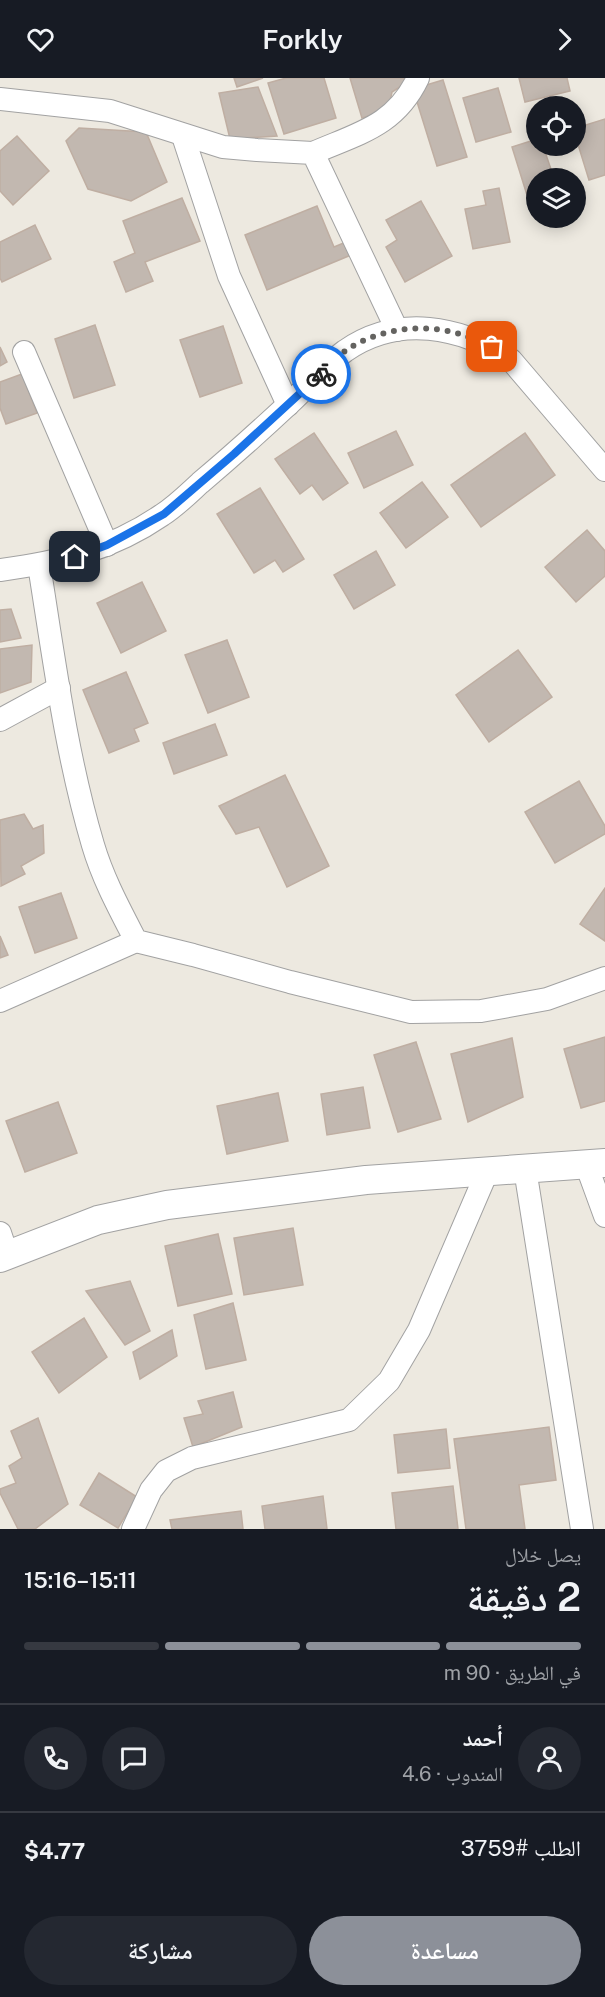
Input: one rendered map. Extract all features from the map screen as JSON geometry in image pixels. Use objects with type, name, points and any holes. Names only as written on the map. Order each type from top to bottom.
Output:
[{"type":"street","points":[[0,99],[110,111],[223,147],[314,153],[381,124],[399,110],[418,78]]},
{"type":"street","points":[[183,136],[229,276],[288,405]]},
{"type":"street","points":[[314,153],[398,330]]},
{"type":"street","points":[[0,570],[75,557],[107,545],[164,514],[234,454],[345,351],[371,338],[398,330],[424,327],[450,331],[492,347],[511,360],[605,470]]},
{"type":"street","points":[[24,352],[107,545]]},
{"type":"street","points":[[39,565],[74,769],[94,846],[112,895],[136,941]]},
{"type":"street","points":[[0,720],[59,688]]},
{"type":"street","points":[[0,1001],[136,941],[411,1012],[481,1011],[547,999],[605,978]]},
{"type":"street","points":[[2,1248],[98,1220],[168,1205],[366,1180],[596,1164],[605,1215]]},
{"type":"street","points":[[525,1169],[582,1529]]},
{"type":"street","points":[[134,1529],[151,1490],[166,1472],[192,1458],[349,1420],[388,1381],[419,1330],[487,1172]]},
{"type":"building","points":[[234,78],[263,78],[237,87]]},
{"type":"building","points":[[286,78],[324,78],[336,118],[284,134],[268,83]]},
{"type":"building","points":[[350,78],[404,78],[406,83],[392,92],[388,110],[362,118]]},
{"type":"building","points":[[519,78],[567,78],[570,91],[550,96],[526,96],[525,102]]},
{"type":"building","points":[[443,80],[467,157],[437,166],[413,89]]},
{"type":"building","points":[[258,87],[277,136],[230,139],[219,93]]},
{"type":"building","points":[[498,88],[511,132],[476,142],[463,98]]},
{"type":"building","points":[[605,119],[605,175],[589,180],[582,156],[586,156],[586,125]]},
{"type":"building","points":[[79,128],[146,132],[167,182],[131,201],[88,189],[66,141]]},
{"type":"building","points":[[17,136],[49,171],[13,205],[0,191],[0,151]]},
{"type":"building","points":[[526,143],[526,156],[546,156],[551,168],[526,168],[526,192],[512,147]]},
{"type":"building","points":[[499,188],[510,242],[473,249],[465,209],[486,205],[483,191]]},
{"type":"building","points":[[182,198],[200,241],[145,262],[153,281],[126,292],[114,262],[135,253],[123,221]]},
{"type":"building","points":[[421,201],[452,256],[405,282],[386,247],[397,240],[386,220]]},
{"type":"building","points":[[317,206],[334,247],[346,242],[351,255],[267,290],[245,235]]},
{"type":"building","points":[[35,225],[51,259],[2,282],[0,242]]},
{"type":"building","points":[[95,325],[115,385],[74,398],[55,339]]},
{"type":"building","points":[[223,326],[242,383],[200,397],[180,340]]},
{"type":"building","points":[[0,347],[7,362],[0,366]]},
{"type":"building","points":[[22,374],[37,413],[6,424],[0,408],[0,382]]},
{"type":"building","points":[[396,431],[413,465],[364,488],[348,453]]},
{"type":"building","points":[[314,433],[348,483],[323,500],[312,485],[300,494],[275,459]]},
{"type":"building","points":[[525,433],[555,475],[481,527],[451,485]]},
{"type":"building","points":[[422,482],[448,517],[406,548],[380,513]]},
{"type":"building","points":[[260,488],[304,559],[283,572],[275,560],[254,573],[217,514]]},
{"type":"building","points":[[587,530],[605,551],[605,576],[576,602],[545,567]]},
{"type":"building","points":[[376,551],[395,585],[354,609],[334,575]]},
{"type":"building","points":[[142,582],[166,631],[121,653],[97,603]]},
{"type":"building","points":[[11,609],[21,638],[0,642],[0,610]]},
{"type":"building","points":[[227,640],[249,697],[208,713],[185,655]]},
{"type":"building","points":[[32,645],[31,682],[0,693],[0,649]]},
{"type":"building","points":[[518,650],[552,697],[489,742],[456,695]]},
{"type":"building","points":[[126,672],[148,723],[134,729],[139,741],[109,753],[83,690]]},
{"type":"building","points":[[215,724],[227,755],[174,774],[163,743]]},
{"type":"building","points":[[285,775],[329,866],[287,887],[259,827],[236,834],[219,806]]},
{"type":"building","points":[[579,781],[605,826],[605,834],[555,863],[525,812]]},
{"type":"building","points":[[24,814],[33,829],[43,825],[44,853],[21,866],[25,874],[1,886],[0,820]]},
{"type":"building","points":[[605,888],[605,941],[580,924]]},
{"type":"building","points":[[61,893],[77,938],[35,953],[19,907]]},
{"type":"building","points":[[0,936],[8,955],[0,958]]},
{"type":"building","points":[[605,1037],[605,1101],[581,1108],[564,1049]]},
{"type":"building","points":[[512,1038],[523,1097],[468,1122],[451,1054]]},
{"type":"building","points":[[416,1042],[441,1119],[398,1132],[374,1055]]},
{"type":"building","points":[[363,1087],[370,1128],[327,1135],[321,1094]]},
{"type":"building","points":[[278,1093],[288,1141],[227,1154],[217,1106]]},
{"type":"building","points":[[58,1102],[77,1153],[25,1172],[6,1121]]},
{"type":"building","points":[[293,1228],[303,1285],[244,1295],[234,1238]]},
{"type":"building","points":[[218,1234],[232,1294],[178,1306],[165,1246]]},
{"type":"building","points":[[130,1281],[150,1331],[125,1345],[86,1291]]},
{"type":"building","points":[[233,1303],[246,1360],[206,1369],[194,1315]]},
{"type":"building","points":[[84,1318],[107,1357],[59,1393],[32,1352]]},
{"type":"building","points":[[172,1330],[177,1356],[140,1379],[133,1352]]},
{"type":"building","points":[[233,1392],[242,1427],[193,1447],[184,1418],[203,1414],[198,1401]]},
{"type":"building","points":[[38,1418],[68,1504],[35,1529],[18,1529],[0,1489],[16,1483],[9,1466],[22,1458],[11,1431]]},
{"type":"building","points":[[549,1427],[556,1480],[519,1485],[525,1529],[466,1529],[454,1439]]},
{"type":"building","points":[[446,1429],[450,1468],[398,1473],[394,1435]]},
{"type":"building","points":[[99,1473],[137,1497],[118,1528],[80,1505]]},
{"type":"building","points":[[453,1486],[458,1529],[396,1529],[392,1493]]},
{"type":"building","points":[[323,1496],[327,1529],[265,1529],[262,1506]]},
{"type":"building","points":[[241,1511],[243,1529],[172,1529],[170,1520]]},
{"type":"way so far","points":[[321,374],[345,351],[371,338],[398,330],[424,327],[450,331],[492,347]]},
{"type":"route","points":[[75,557],[133,533],[164,514],[234,454],[321,374]]}]
